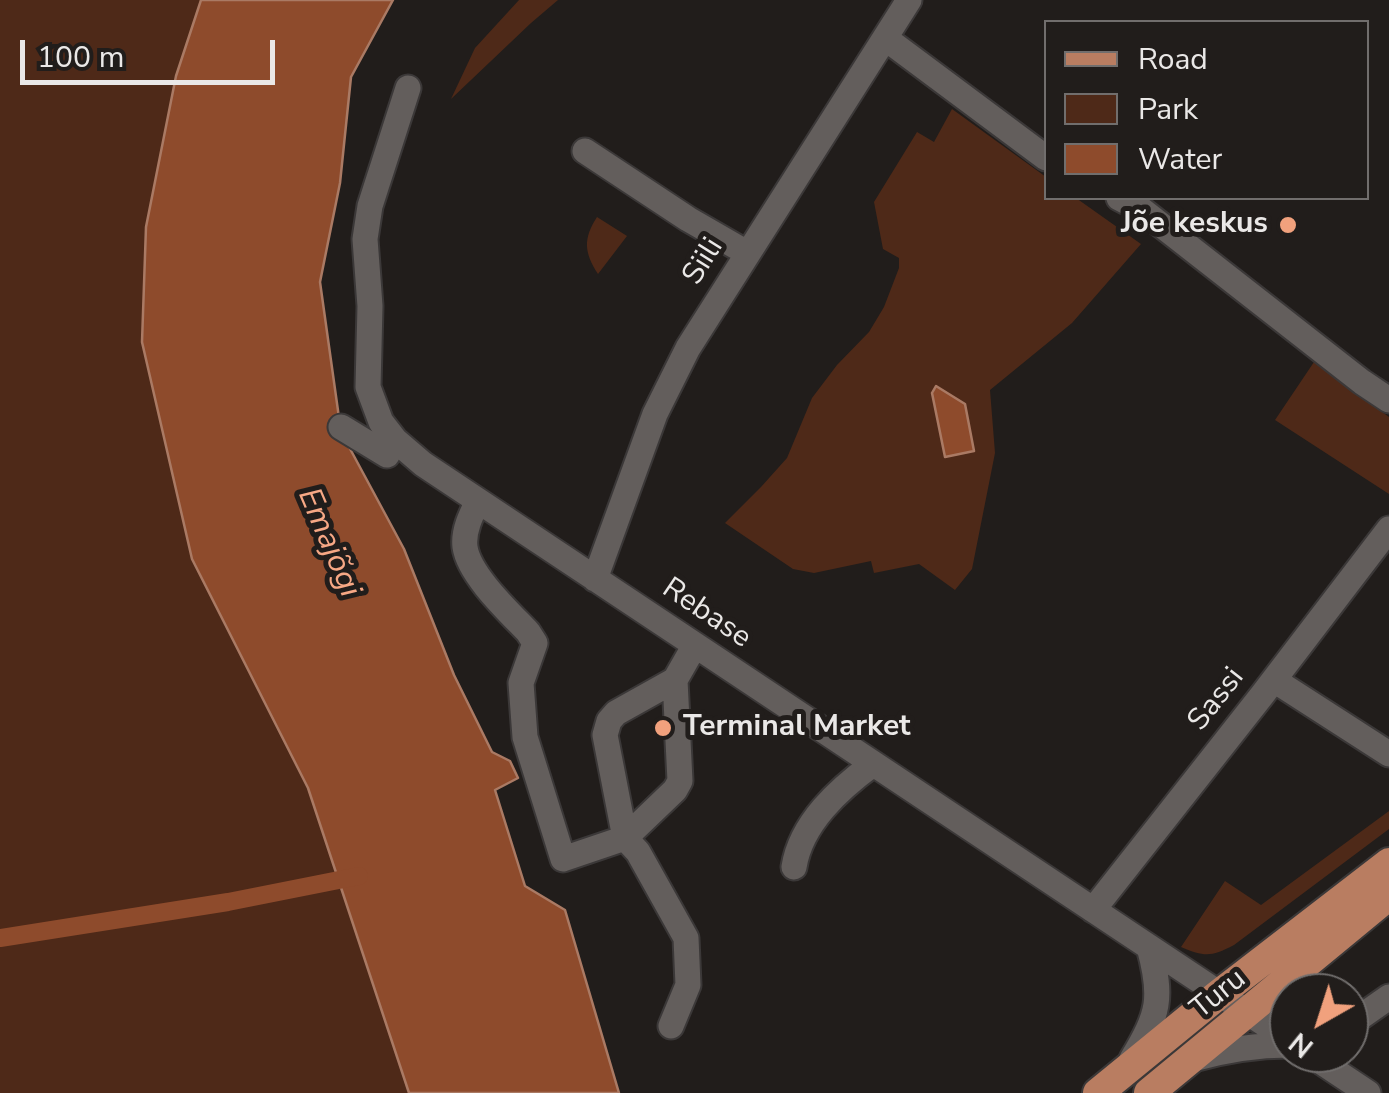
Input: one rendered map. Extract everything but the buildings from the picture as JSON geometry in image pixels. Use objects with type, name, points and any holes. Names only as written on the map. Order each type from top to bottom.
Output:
[{"type":"main road","name":"Turu","points":[[1098,1093],[1389,862]]},
{"type":"main road","name":"Turu","points":[[1293,973],[1389,895]]},
{"type":"main road","name":"Turu","points":[[1149,1093],[1269,993]]},
{"type":"street","name":"Siili","points":[[595,579],[655,414],[688,348],[909,0]]},
{"type":"street","points":[[885,38],[1044,157]]},
{"type":"street","name":"Rebase","points":[[408,88],[370,206],[364,239],[370,306],[368,387],[381,422],[395,440],[422,464],[1269,1028]]},
{"type":"street","points":[[584,151],[747,253]]},
{"type":"street","points":[[1123,200],[1142,210],[1389,400]]},
{"type":"street","points":[[342,427],[387,456],[395,440]]},
{"type":"street","points":[[478,500],[468,522],[465,547],[473,568],[535,644],[520,683],[525,737],[562,859],[625,838],[675,790],[680,781],[674,680]]},
{"type":"street","name":"Sassi","points":[[1093,910],[1389,529]]},
{"type":"street","points":[[671,1026],[688,985],[686,938],[638,852],[625,838],[605,734],[616,714],[674,680],[695,646]]},
{"type":"street","points":[[1274,680],[1389,754]]},
{"type":"street","points":[[794,867],[800,844],[812,824],[844,784],[873,764]]},
{"type":"street","points":[[1125,1070],[1148,1032],[1159,1000],[1149,947]]},
{"type":"street","points":[[1188,1061],[1269,1042]]},
{"type":"street","points":[[1342,1073],[1368,1093]]},
{"type":"green space","points":[[0,0],[201,0],[176,76],[146,227],[142,342],[192,559],[308,788],[409,1093],[0,1093]]},
{"type":"green space","points":[[519,0],[558,0],[451,99],[475,48]]},
{"type":"green space","points":[[952,109],[1044,176],[1044,200],[1079,200],[1141,244],[1072,323],[990,390],[995,453],[972,569],[955,590],[919,564],[874,573],[871,561],[814,573],[793,569],[725,523],[787,458],[812,398],[869,332],[884,307],[899,258],[883,249],[874,202],[917,132],[934,142]]},
{"type":"green space","points":[[597,217],[627,236],[598,274],[587,245]]},
{"type":"green space","points":[[1314,362],[1389,417],[1389,494],[1275,420]]},
{"type":"green space","points":[[1389,811],[1389,829],[1234,945],[1208,954],[1181,947],[1225,881],[1261,905]]},
{"type":"water","name":"Emajõgi","points":[[201,0],[393,0],[351,77],[340,183],[320,282],[341,432],[404,549],[454,675],[492,752],[510,761],[518,778],[495,790],[525,886],[565,910],[619,1093],[409,1093],[308,788],[192,559],[142,342],[146,227],[176,76]]},
{"type":"water","points":[[936,386],[965,404],[974,451],[945,457],[932,393]]},
{"type":"waterway","points":[[0,938],[228,902],[359,876]]},
{"type":"place","name":"Jõe keskus","points":[[1288,225]]},
{"type":"place","name":"Terminal Market","points":[[663,728]]}]
